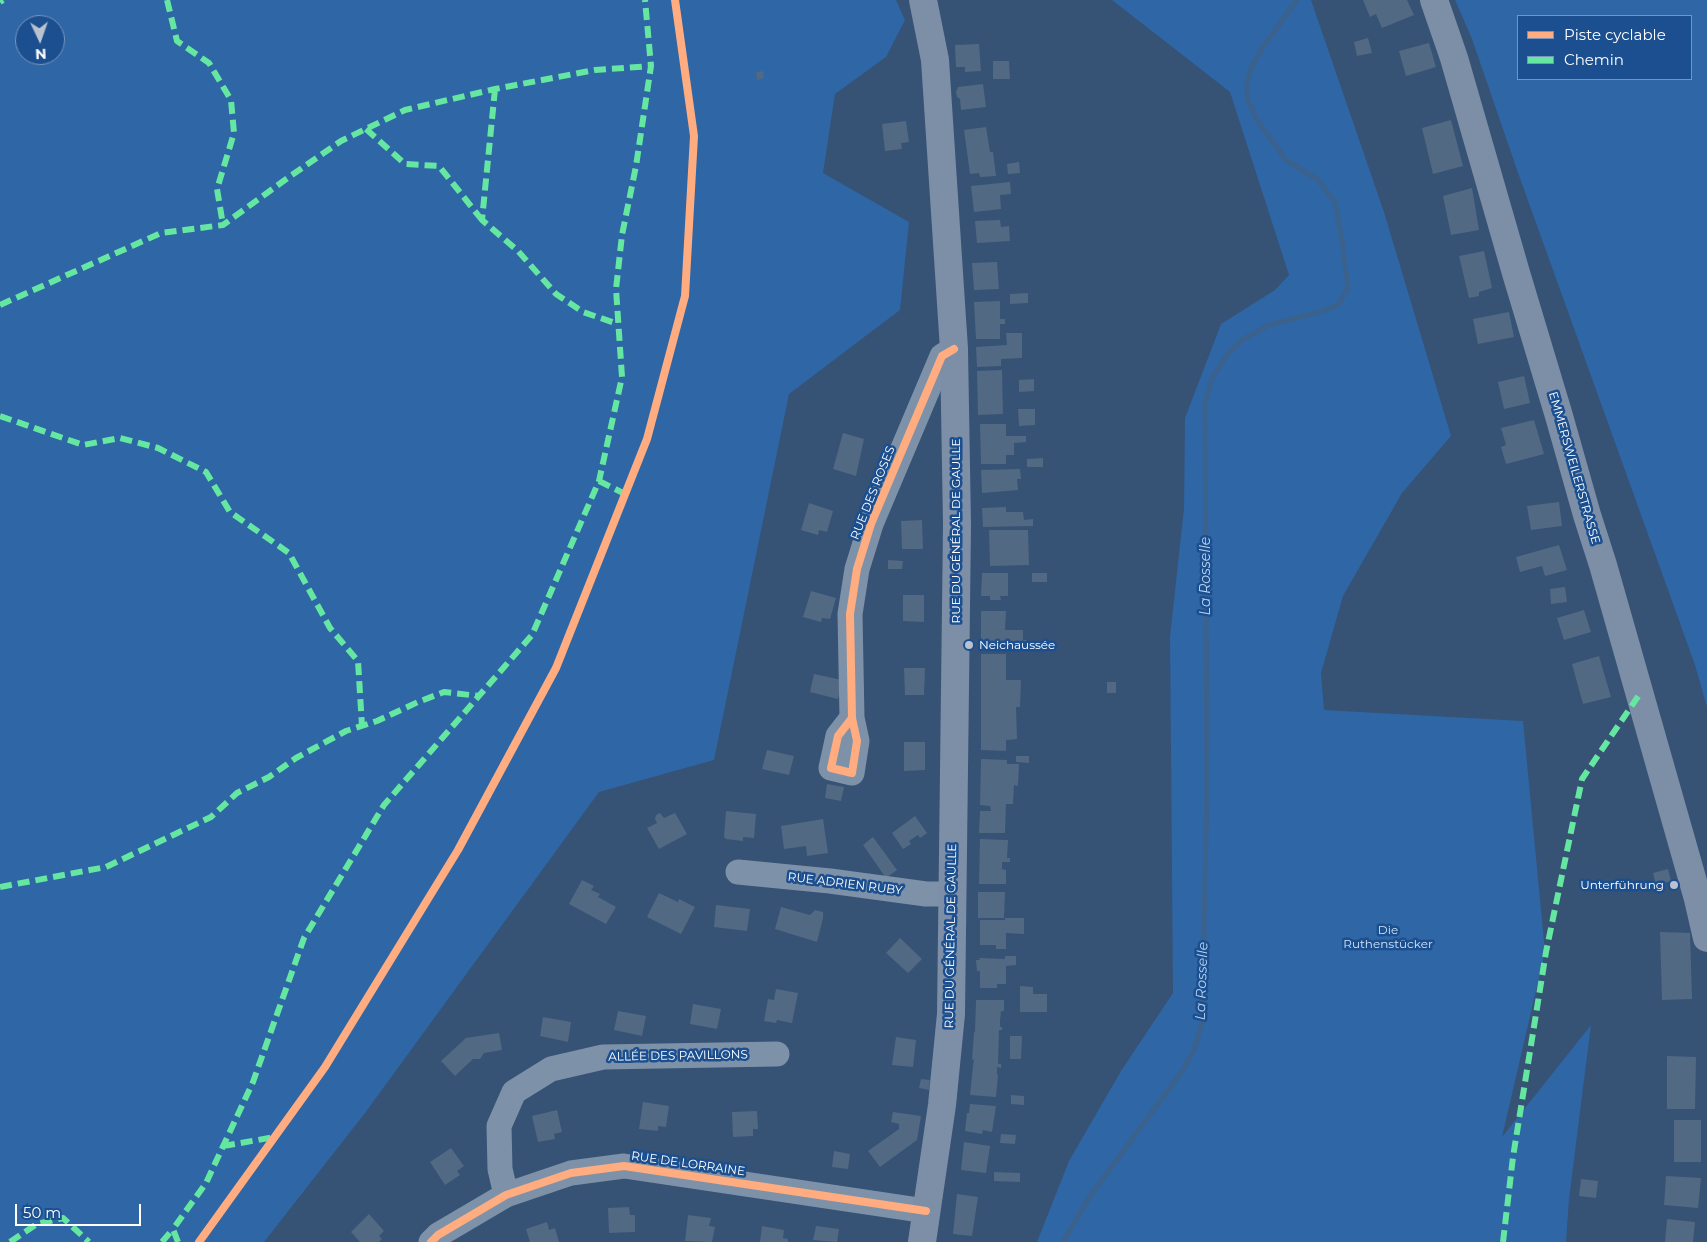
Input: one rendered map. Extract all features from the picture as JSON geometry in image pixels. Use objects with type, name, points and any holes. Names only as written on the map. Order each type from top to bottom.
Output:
[{"type":"main road","name":"RUE DU GÉNÉRAL DE GAULLE","points":[[922,1242],[942,1105],[951,1014],[957,525],[954,349],[935,60],[923,0]]},
{"type":"main road","name":"EMMERSWEILERSTRASSE","points":[[1434,0],[1454,58],[1603,566],[1698,899],[1707,938]]},
{"type":"street","name":"RUE DES ROSES","points":[[852,718],[850,614],[857,569],[871,524],[942,356],[954,349]]},
{"type":"street","name":"RUE ADRIEN RUBY","points":[[738,872],[830,881],[926,894],[952,894]]},
{"type":"street","name":"ALLÉE DES PAVILLONS","points":[[506,1195],[500,1169],[499,1126],[514,1092],[552,1069],[603,1057],[777,1054]]},
{"type":"street","name":"RUE DE LORRAINE","points":[[432,1242],[438,1235],[506,1195],[571,1173],[624,1166],[926,1211]]},
{"type":"green space","points":[[0,0],[896,0],[905,20],[886,57],[835,94],[823,173],[909,222],[900,310],[789,394],[714,760],[599,792],[365,1113],[264,1242],[0,1242]]},
{"type":"green space","name":"Die Ruthenstücker","points":[[1112,0],[1311,0],[1384,212],[1451,436],[1402,493],[1343,596],[1321,673],[1324,710],[1523,721],[1545,952],[1502,1137],[1591,1025],[1569,1199],[1566,1242],[1037,1242],[1069,1161],[1121,1071],[1173,993],[1170,637],[1184,508],[1185,418],[1221,324],[1275,290],[1289,275],[1230,92]]},
{"type":"green space","points":[[1455,0],[1707,0],[1707,707],[1695,665],[1517,170],[1472,39]]},
{"type":"building","points":[[1363,0],[1407,0],[1414,15],[1382,28],[1376,14],[1370,17]]},
{"type":"building","points":[[1368,38],[1372,53],[1357,56],[1354,42]]},
{"type":"building","points":[[1429,43],[1436,67],[1406,76],[1399,51]]},
{"type":"building","points":[[979,44],[981,71],[965,72],[965,67],[956,67],[955,45]]},
{"type":"building","points":[[993,61],[1009,61],[1010,79],[993,79]]},
{"type":"building","points":[[763,71],[764,78],[757,80],[756,72]]},
{"type":"building","points":[[983,84],[986,107],[961,110],[960,99],[957,97],[956,92],[958,87]]},
{"type":"building","points":[[1451,120],[1463,166],[1433,174],[1422,128]]},
{"type":"building","points":[[906,121],[909,142],[901,143],[902,149],[885,151],[882,124]]},
{"type":"building","points":[[986,127],[990,152],[993,152],[996,176],[980,177],[979,173],[970,174],[964,130]]},
{"type":"building","points":[[1019,162],[1020,173],[1008,174],[1007,164]]},
{"type":"building","points":[[1010,182],[1011,194],[1000,195],[1001,209],[974,212],[971,186]]},
{"type":"building","points":[[1472,188],[1479,230],[1451,235],[1443,196]]},
{"type":"building","points":[[1000,220],[1001,227],[1009,226],[1010,241],[977,243],[975,221]]},
{"type":"building","points":[[1484,251],[1492,288],[1479,292],[1479,296],[1469,298],[1459,256]]},
{"type":"building","points":[[997,262],[999,289],[974,290],[972,263]]},
{"type":"building","points":[[1028,293],[1028,303],[1010,304],[1010,294]]},
{"type":"building","points":[[1000,301],[1000,319],[1005,319],[1005,324],[1000,324],[1000,339],[976,339],[974,302]]},
{"type":"building","points":[[1509,312],[1514,337],[1478,344],[1473,319]]},
{"type":"building","points":[[1006,333],[1022,333],[1022,358],[1001,359],[1001,366],[977,367],[976,347],[1007,345]]},
{"type":"building","points":[[1002,370],[1003,414],[978,415],[977,371]]},
{"type":"building","points":[[1524,376],[1530,403],[1504,409],[1498,382]]},
{"type":"building","points":[[1034,379],[1034,391],[1019,392],[1019,380]]},
{"type":"building","points":[[1018,409],[1035,409],[1035,425],[1019,426]]},
{"type":"building","points":[[1534,420],[1544,454],[1506,464],[1501,447],[1506,445],[1501,428]]},
{"type":"building","points":[[980,424],[1006,424],[1006,436],[1026,436],[1026,442],[1014,443],[1014,455],[1006,455],[1006,464],[981,464]]},
{"type":"building","points":[[843,433],[864,439],[856,476],[833,469]]},
{"type":"building","points":[[1043,458],[1043,467],[1027,467],[1027,459]]},
{"type":"building","points":[[1020,469],[1021,479],[1017,479],[1018,490],[982,493],[981,470]]},
{"type":"building","points":[[1559,502],[1562,526],[1531,530],[1527,506]]},
{"type":"building","points":[[809,503],[833,511],[827,532],[819,530],[818,535],[801,530]]},
{"type":"building","points":[[1006,507],[1006,512],[1023,512],[1024,520],[1033,519],[1033,526],[983,527],[982,508]]},
{"type":"building","points":[[922,520],[923,549],[902,549],[901,521]]},
{"type":"building","points":[[989,530],[1028,530],[1029,565],[990,566]]},
{"type":"building","points":[[1559,545],[1567,570],[1545,576],[1542,566],[1520,572],[1516,557]]},
{"type":"building","points":[[888,560],[903,561],[902,569],[888,569]]},
{"type":"building","points":[[982,573],[1008,573],[1008,596],[1000,596],[1001,600],[990,600],[990,596],[981,596]]},
{"type":"building","points":[[1032,573],[1047,573],[1047,582],[1032,582]]},
{"type":"building","points":[[1565,587],[1567,602],[1551,604],[1550,589]]},
{"type":"building","points":[[811,591],[836,598],[830,619],[822,618],[821,622],[803,617]]},
{"type":"building","points":[[903,595],[924,595],[924,622],[903,621]]},
{"type":"building","points":[[1584,610],[1591,632],[1564,640],[1557,618]]},
{"type":"building","points":[[981,611],[1006,611],[1005,630],[1023,630],[1023,640],[1027,640],[1027,650],[1010,650],[1010,641],[981,641]]},
{"type":"building","points":[[981,654],[1006,654],[1006,680],[1021,680],[1020,707],[1016,707],[1017,739],[1006,740],[1006,751],[981,750]]},
{"type":"building","points":[[1599,656],[1611,697],[1583,704],[1572,664]]},
{"type":"building","points":[[904,668],[925,668],[924,695],[905,695]]},
{"type":"building","points":[[814,674],[842,680],[838,699],[810,692]]},
{"type":"building","points":[[1107,682],[1116,682],[1116,693],[1107,693]]},
{"type":"building","points":[[904,742],[925,742],[925,770],[904,771]]},
{"type":"building","points":[[767,750],[794,756],[789,775],[762,769]]},
{"type":"building","points":[[1016,756],[1029,756],[1029,763],[1016,762]]},
{"type":"building","points":[[981,759],[1007,760],[1007,764],[1019,764],[1018,786],[1014,785],[1013,804],[1006,804],[1005,833],[979,833],[980,811],[991,811],[990,806],[980,805]]},
{"type":"building","points":[[827,784],[844,787],[841,801],[825,798]]},
{"type":"building","points":[[726,811],[756,814],[754,838],[743,837],[743,841],[726,839],[724,837]]},
{"type":"building","points":[[660,813],[664,818],[675,813],[687,834],[659,849],[647,828],[657,823],[656,815]]},
{"type":"building","points":[[915,816],[927,833],[920,838],[918,835],[909,841],[911,844],[903,849],[892,833]]},
{"type":"building","points":[[823,819],[828,853],[807,856],[806,846],[784,849],[781,826]]},
{"type":"building","points":[[873,837],[897,870],[886,878],[863,845]]},
{"type":"building","points":[[980,839],[1008,840],[1007,858],[1010,858],[1010,862],[1002,862],[1002,869],[1006,870],[1006,884],[979,884]]},
{"type":"building","points":[[1668,869],[1671,881],[1656,885],[1653,873]]},
{"type":"building","points":[[582,880],[594,886],[591,890],[600,894],[598,897],[616,907],[606,924],[569,904]]},
{"type":"building","points":[[978,892],[1005,892],[1004,918],[978,918]]},
{"type":"building","points":[[659,893],[678,902],[679,899],[695,907],[681,934],[647,917]]},
{"type":"building","points":[[716,905],[750,909],[747,931],[714,927]]},
{"type":"building","points":[[781,907],[810,915],[815,910],[823,912],[817,942],[775,929]]},
{"type":"building","points":[[1005,918],[1024,918],[1024,934],[1006,933],[1006,949],[996,949],[996,945],[980,945],[980,920],[1005,920]]},
{"type":"building","points":[[1660,932],[1690,933],[1692,999],[1662,1000]]},
{"type":"building","points":[[900,938],[922,959],[908,973],[886,953]]},
{"type":"building","points":[[1005,956],[1016,956],[1016,965],[1006,966],[1006,984],[997,984],[997,988],[980,988],[980,971],[977,971],[976,960],[980,960],[979,958],[1005,959]]},
{"type":"building","points":[[1020,986],[1033,987],[1033,994],[1047,994],[1047,1012],[1020,1012]]},
{"type":"building","points":[[776,989],[798,993],[792,1023],[777,1020],[776,1023],[764,1021],[768,999],[774,1000]]},
{"type":"building","points":[[976,1000],[1004,1000],[1004,1011],[1001,1011],[1000,1021],[1002,1030],[999,1030],[998,1064],[1001,1064],[1001,1068],[997,1067],[996,1097],[970,1095],[974,1059],[972,1060]]},
{"type":"building","points":[[693,1004],[721,1009],[717,1029],[690,1024]]},
{"type":"building","points":[[618,1011],[646,1016],[642,1036],[614,1030]]},
{"type":"building","points":[[543,1017],[571,1022],[568,1042],[540,1036]]},
{"type":"building","points":[[499,1033],[502,1050],[484,1053],[480,1059],[473,1059],[455,1076],[441,1061],[466,1038]]},
{"type":"building","points":[[1010,1036],[1022,1036],[1021,1059],[1010,1059]]},
{"type":"building","points":[[896,1037],[916,1040],[913,1067],[892,1065]]},
{"type":"building","points":[[1667,1056],[1696,1057],[1695,1109],[1667,1109]]},
{"type":"building","points":[[921,1079],[930,1080],[929,1090],[919,1088]]},
{"type":"building","points":[[1011,1095],[1024,1096],[1024,1105],[1011,1104]]},
{"type":"building","points":[[643,1102],[669,1106],[666,1127],[658,1126],[658,1131],[639,1129]]},
{"type":"building","points":[[970,1104],[996,1106],[992,1132],[983,1130],[982,1134],[965,1131]]},
{"type":"building","points":[[557,1110],[562,1132],[554,1134],[555,1139],[538,1142],[532,1116]]},
{"type":"building","points":[[757,1111],[758,1129],[753,1129],[753,1136],[733,1137],[732,1112]]},
{"type":"building","points":[[893,1112],[921,1116],[917,1140],[880,1167],[868,1151],[899,1129],[899,1124],[891,1122]]},
{"type":"building","points":[[1674,1120],[1701,1120],[1701,1162],[1674,1162]]},
{"type":"building","points":[[1001,1134],[1016,1135],[1015,1144],[1000,1143]]},
{"type":"building","points":[[964,1142],[990,1146],[986,1173],[961,1170]]},
{"type":"building","points":[[451,1148],[464,1166],[457,1171],[460,1175],[445,1185],[430,1162]]},
{"type":"building","points":[[834,1151],[850,1154],[848,1169],[832,1167]]},
{"type":"building","points":[[994,1172],[1020,1173],[1020,1182],[994,1181]]},
{"type":"building","points":[[1666,1176],[1701,1178],[1698,1208],[1664,1205]]},
{"type":"building","points":[[1581,1179],[1598,1181],[1596,1198],[1579,1196]]},
{"type":"building","points":[[957,1194],[978,1197],[972,1236],[953,1234]]},
{"type":"building","points":[[629,1207],[630,1215],[635,1215],[635,1232],[609,1233],[608,1208]]},
{"type":"building","points":[[369,1214],[384,1231],[379,1236],[382,1239],[379,1242],[360,1242],[351,1232]]},
{"type":"building","points":[[688,1215],[711,1218],[709,1226],[715,1227],[712,1242],[685,1241]]},
{"type":"building","points":[[1667,1219],[1695,1222],[1693,1242],[1665,1242]]},
{"type":"building","points":[[547,1222],[549,1230],[555,1228],[559,1242],[530,1242],[526,1229]]},
{"type":"building","points":[[762,1226],[784,1230],[783,1238],[788,1239],[788,1242],[760,1242]]},
{"type":"building","points":[[816,1226],[839,1229],[837,1242],[813,1240]]},
{"type":"waterway","name":"La Rosselle","points":[[1063,1242],[1088,1199],[1183,1070],[1194,1050],[1202,1023],[1207,788],[1205,405],[1212,378],[1227,355],[1242,340],[1269,325],[1323,311],[1338,305],[1348,288],[1335,202],[1317,179],[1286,160],[1257,120],[1247,98],[1247,84],[1251,68],[1263,47],[1297,0]]},
{"type":"marked path","points":[[167,0],[177,41],[209,63],[231,100],[234,133],[217,189],[223,225]]},
{"type":"marked path","points":[[178,1242],[173,1229],[206,1183],[253,1082],[304,938],[384,805],[532,635],[599,481],[622,377],[616,289],[622,235],[636,166],[651,66],[645,0]]},
{"type":"marked path","points":[[0,305],[161,233],[223,225],[341,141],[405,110],[495,89],[595,70],[651,66]]},
{"type":"marked path","points":[[495,89],[482,220],[518,251],[556,294],[583,312],[618,324]]},
{"type":"marked path","points":[[366,129],[405,164],[439,166],[482,220]]},
{"type":"marked path","points":[[0,416],[83,445],[120,438],[158,448],[206,472],[230,512],[289,553],[330,628],[358,661],[362,726]]},
{"type":"marked path","points":[[599,481],[625,494]]},
{"type":"marked path","points":[[0,887],[106,867],[211,817],[237,793],[269,777],[296,758],[346,731],[377,721],[444,692],[479,696]]},
{"type":"marked path","points":[[1503,1242],[1513,1157],[1546,952],[1582,779],[1639,695]]},
{"type":"marked path","points":[[223,1146],[275,1137]]},
{"type":"marked path","points":[[10,1242],[37,1224],[63,1218],[89,1242]]},
{"type":"marked path","points":[[162,1242],[173,1229]]},
{"type":"cycle path","points":[[199,1242],[325,1067],[458,850],[556,668],[647,439],[685,296],[694,136],[675,0]]},
{"type":"cycle path","points":[[852,718],[838,736],[831,768],[852,773],[857,741],[852,718],[850,614],[857,569],[871,524],[942,356],[954,349]]},
{"type":"cycle path","points":[[431,1242],[438,1235],[506,1195],[571,1173],[624,1166],[926,1211]]},
{"type":"place","name":"Neichaussée","points":[[969,645]]},
{"type":"place","name":"Unterführung","points":[[1674,885]]}]
